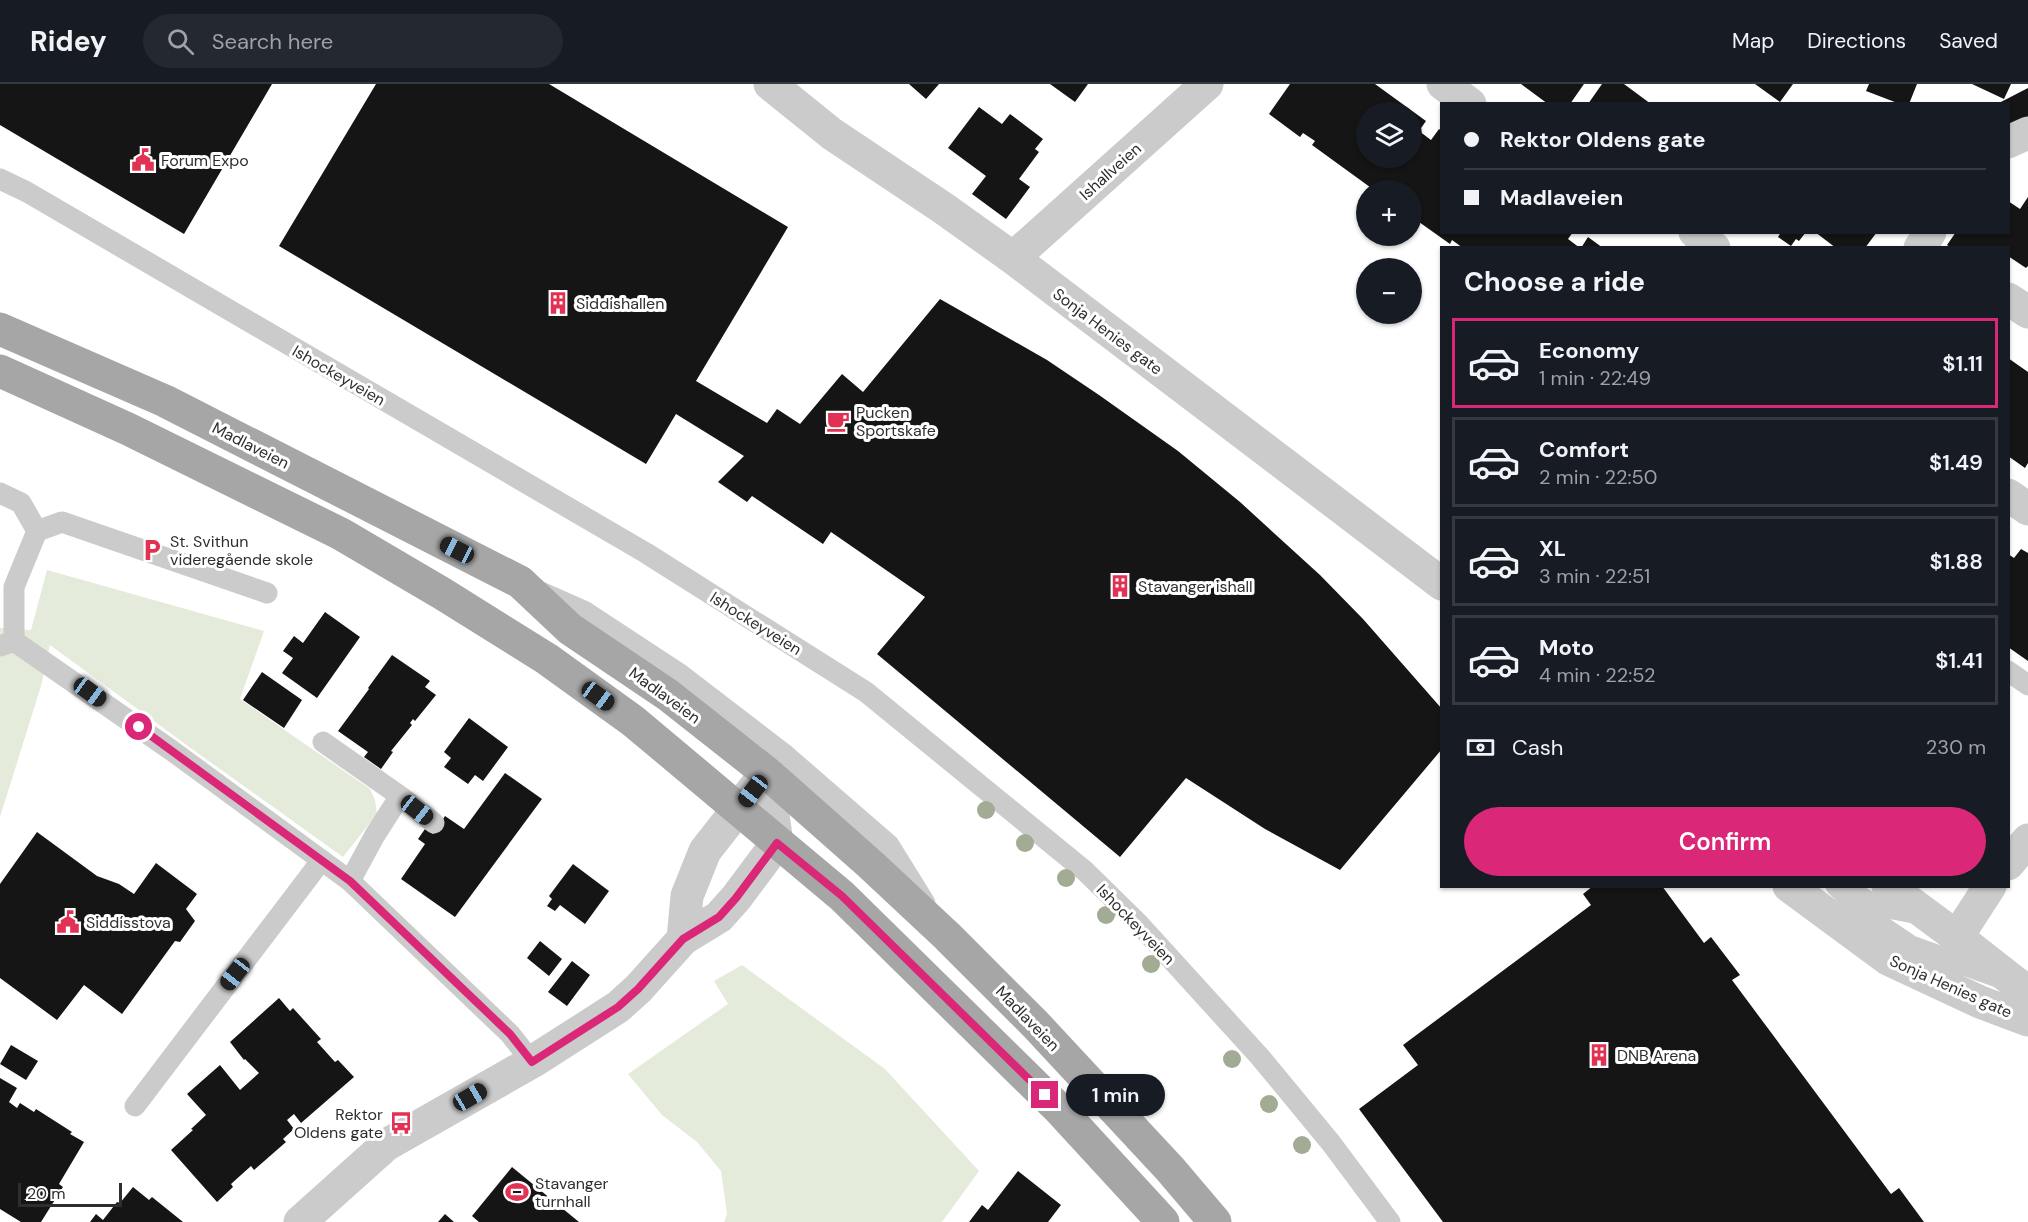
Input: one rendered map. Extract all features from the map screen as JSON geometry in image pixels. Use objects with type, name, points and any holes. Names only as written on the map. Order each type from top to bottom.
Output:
[{"type":"main road","name":"Madlaveien","points":[[0,329],[165,401],[520,582],[570,630],[668,695],[767,773],[870,864],[1036,1025],[1170,1169],[1215,1222]]},
{"type":"main road","points":[[0,370],[128,429],[341,534],[547,659],[623,714],[842,896],[1060,1110],[1163,1222]]},
{"type":"street","name":"Sonja Henies gate","points":[[771,84],[832,134],[943,208],[1012,258],[1440,582]]},
{"type":"street","name":"Ishallveien","points":[[1012,258],[1207,84]]},
{"type":"street","points":[[1443,84],[1467,102]]},
{"type":"street","points":[[2010,141],[2028,133]]},
{"type":"street","points":[[1697,234],[1712,246]]},
{"type":"street","points":[[2010,300],[2028,312]]},
{"type":"street","points":[[2010,496],[2028,509]]},
{"type":"street","points":[[683,939],[687,896],[705,851],[767,773]]},
{"type":"street","points":[[300,1222],[386,1144],[532,1062],[618,1007],[638,989],[683,939],[719,917],[777,843],[767,773]]},
{"type":"street","points":[[2010,862],[2028,840]]},
{"type":"street","name":"Sonja Henies gate","points":[[1792,888],[1888,959],[1980,1002],[2028,1020]]},
{"type":"street","name":"Sonja Henies gate","points":[[1891,888],[2023,987]]},
{"type":"street","points":[[1957,937],[1989,888]]},
{"type":"lane","name":"Ishockeyveien","points":[[0,179],[636,548],[866,692],[1085,872],[1139,924],[1260,1057],[1331,1143],[1390,1222]]},
{"type":"lane","points":[[0,493],[21,502],[37,531]]},
{"type":"lane","points":[[267,593],[62,522],[37,531],[14,587],[5,639],[171,750],[350,881],[510,1034],[532,1062]]},
{"type":"lane","points":[[520,582],[584,611],[680,674],[783,753],[889,845],[946,936]]},
{"type":"lane","points":[[2010,672],[2028,685]]},
{"type":"lane","points":[[323,742],[434,823]]},
{"type":"lane","points":[[350,881],[400,796]]},
{"type":"lane","points":[[135,1106],[321,861]]},
{"type":"lane","points":[[1838,888],[1877,923],[1911,946],[2023,987]]},
{"type":"lane","points":[[1846,888],[1877,906],[1929,916]]},
{"type":"green space","points":[[47,570],[264,631],[240,699],[370,789],[375,800],[377,814],[343,857],[50,645],[41,686],[0,817],[0,628],[31,630]]},
{"type":"green space","points":[[742,965],[885,1069],[979,1171],[942,1222],[724,1222],[727,1214],[721,1171],[697,1142],[662,1115],[628,1074],[728,1004],[714,981]]},
{"type":"building","name":"Forum Expo","points":[[0,84],[272,84],[184,234],[0,125]]},
{"type":"building","name":"Stavanger ishall","points":[[376,84],[549,84],[788,227],[696,381],[767,423],[777,409],[800,424],[842,374],[863,392],[940,299],[1047,360],[1099,395],[1178,451],[1240,502],[1320,575],[1363,619],[1440,707],[1440,751],[1340,870],[1265,829],[1186,778],[1120,857],[877,654],[925,597],[831,532],[823,544],[752,496],[747,502],[718,482],[744,456],[676,414],[646,464],[279,246]]},
{"type":"building","points":[[909,84],[939,84],[926,99]]},
{"type":"building","points":[[1050,84],[1088,84],[1075,102]]},
{"type":"building","points":[[1290,84],[1375,84],[1400,102],[1356,102],[1356,168],[1422,168],[1422,133],[1431,140],[1439,129],[1440,234],[1572,234],[1568,239],[1577,246],[1460,246],[1452,240],[1450,244],[1422,224],[1422,180],[1360,180],[1312,145],[1315,141],[1303,133],[1300,137],[1269,114]]},
{"type":"building","points":[[1521,84],[1584,84],[1571,102],[1545,102]]},
{"type":"building","points":[[1602,84],[1624,84],[1648,102],[1589,102]]},
{"type":"building","points":[[1755,84],[1793,84],[1780,102]]},
{"type":"building","points":[[1869,84],[1917,84],[1910,102],[1895,102],[1866,91]]},
{"type":"building","points":[[1972,84],[2011,84],[2004,99]]},
{"type":"building","points":[[2028,88],[2028,122],[2010,130],[2010,102],[2001,102]]},
{"type":"building","points":[[979,107],[1002,124],[1010,114],[1043,139],[1035,149],[1039,152],[1019,179],[1030,187],[1006,219],[972,194],[986,176],[948,148]]},
{"type":"building","points":[[2028,197],[2028,266],[2026,268],[2010,257],[2010,246],[1947,245],[1955,234],[2010,234],[2010,202],[2020,209]]},
{"type":"building","points":[[1780,234],[1804,234],[1799,241],[1796,239],[1791,246],[1778,237]]},
{"type":"building","points":[[1818,234],[1876,234],[1866,246],[1833,246]]},
{"type":"building","points":[[1588,237],[1600,246],[1582,246]]},
{"type":"building","points":[[2010,359],[2028,372],[2028,463],[2025,468],[2010,457]]},
{"type":"building","points":[[2021,549],[2028,553],[2028,661],[2010,648],[2010,555],[2014,558]]},
{"type":"building","points":[[325,612],[360,637],[317,698],[282,673],[293,658],[283,651],[294,636],[303,643]]},
{"type":"building","points":[[392,655],[430,681],[425,687],[436,695],[415,721],[413,719],[410,723],[412,725],[391,751],[393,752],[381,769],[364,757],[368,752],[338,731]]},
{"type":"building","points":[[262,672],[302,700],[284,728],[243,700]]},
{"type":"building","points":[[469,718],[508,747],[483,781],[475,775],[468,784],[444,767],[451,758],[444,752]]},
{"type":"building","points":[[505,773],[542,799],[455,917],[401,879],[425,844],[418,839],[425,829],[433,834],[445,816],[464,829]]},
{"type":"building","points":[[37,832],[97,876],[119,884],[134,894],[156,863],[197,894],[186,909],[195,921],[180,942],[175,941],[122,1014],[84,985],[57,1020],[0,978],[0,884]]},
{"type":"building","points":[[573,864],[609,891],[585,924],[560,905],[555,911],[547,906],[552,899],[549,896]]},
{"type":"building","name":"DNB Arena","points":[[1590,888],[1663,888],[1704,943],[1711,937],[1740,975],[1732,980],[1891,1194],[1899,1188],[1924,1222],[1443,1222],[1359,1109],[1418,1065],[1403,1045],[1591,905],[1583,894]]},
{"type":"building","points":[[540,941],[562,959],[549,976],[527,958]]},
{"type":"building","points":[[572,961],[590,975],[567,1006],[548,992]]},
{"type":"building","points":[[279,998],[290,1011],[293,1008],[321,1039],[317,1042],[335,1062],[338,1060],[354,1077],[301,1123],[294,1114],[287,1120],[294,1129],[283,1139],[286,1142],[254,1170],[251,1166],[231,1184],[233,1187],[217,1202],[171,1150],[206,1115],[187,1094],[220,1065],[240,1090],[259,1073],[244,1060],[230,1042]]},
{"type":"building","points":[[11,1045],[38,1061],[26,1080],[0,1064]]},
{"type":"building","points":[[0,1078],[17,1088],[9,1102],[17,1108],[20,1103],[34,1112],[36,1109],[84,1142],[59,1184],[63,1187],[41,1222],[21,1222],[0,1209]]},
{"type":"building","name":"Stavanger turnhall","points":[[512,1167],[579,1222],[479,1222],[472,1216]]},
{"type":"building","points":[[1018,1171],[1061,1205],[1048,1222],[969,1222],[982,1205],[988,1210]]},
{"type":"building","points":[[133,1187],[149,1200],[152,1197],[183,1222],[90,1222],[96,1214],[103,1220]]},
{"type":"building","points":[[445,1214],[454,1222],[438,1222]]},
{"type":"place","name":"Forum Expo","points":[[143,160]]},
{"type":"place","name":"Siddishallen","points":[[558,303]]},
{"type":"place","name":"Pucken Sportskafe","points":[[838,421]]},
{"type":"place","name":"St. Svithun videregående skole","points":[[152,550]]},
{"type":"place","name":"Stavanger ishall","points":[[1120,586]]},
{"type":"place","name":"Siddisstova","points":[[68,922]]},
{"type":"place","name":"DNB Arena","points":[[1599,1055]]},
{"type":"place","name":"Rektor Oldens gate","points":[[401,1123]]},
{"type":"place","name":"Stavanger turnhall","points":[[517,1192]]},
{"type":"route","points":[[139,727],[350,881],[510,1034],[532,1062],[618,1007],[638,989],[683,939],[719,917],[777,843],[842,896],[1045,1095]]}]
